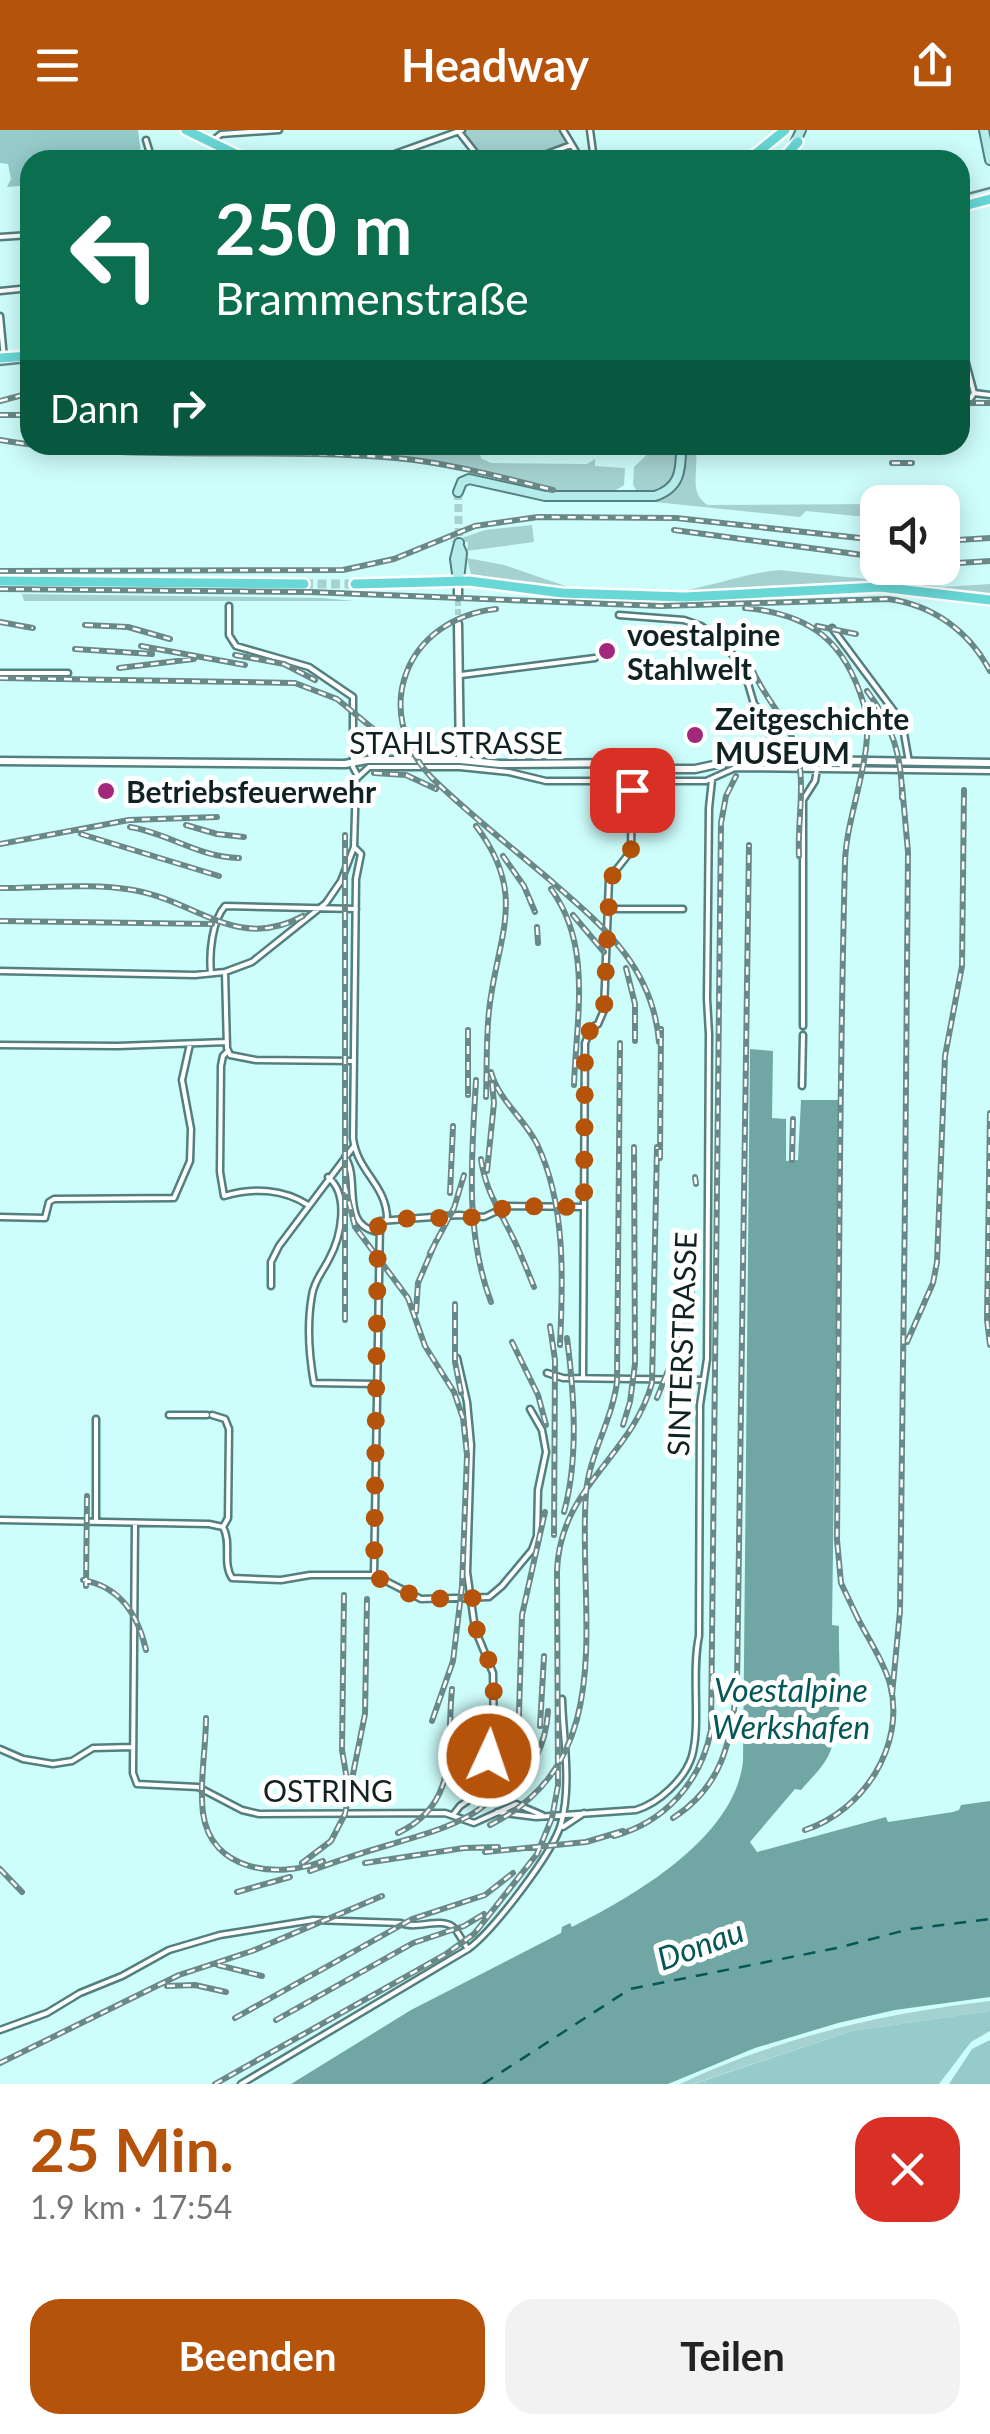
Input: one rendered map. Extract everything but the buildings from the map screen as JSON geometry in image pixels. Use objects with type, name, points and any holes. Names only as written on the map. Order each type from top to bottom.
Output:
[{"type":"main road","points":[[186,130],[228,150]]},
{"type":"main road","points":[[757,150],[776,130]]},
{"type":"main road","points":[[760,150],[785,130]]},
{"type":"main road","points":[[792,150],[801,130]]},
{"type":"main road","points":[[987,137],[990,160]]},
{"type":"main road","points":[[458,492],[462,482],[470,478],[545,496],[655,496],[666,492],[677,480],[680,455]]},
{"type":"main road","points":[[458,581],[462,572],[459,544]]},
{"type":"main road","points":[[0,581],[304,584]]},
{"type":"main road","points":[[355,584],[502,584],[525,592],[580,600],[711,601],[860,592],[990,603]]},
{"type":"street","points":[[212,142],[221,134],[279,130]]},
{"type":"street","points":[[405,150],[459,130]]},
{"type":"street","points":[[563,130],[574,150]]},
{"type":"street","points":[[146,140],[149,150]]},
{"type":"street","points":[[558,150],[571,145]]},
{"type":"street","points":[[0,316],[2,358]]},
{"type":"street","points":[[970,379],[974,393]]},
{"type":"street","points":[[974,393],[990,394]]},
{"type":"street","points":[[970,398],[974,393]]},
{"type":"street","points":[[458,581],[458,596]]},
{"type":"street","points":[[0,971],[225,972],[252,962],[320,909],[340,881],[354,847],[358,776],[353,770],[356,705],[352,695],[309,667],[236,646],[230,635],[229,606]]},
{"type":"street","points":[[620,615],[684,620],[714,634],[738,660],[754,704],[772,726],[773,759]]},
{"type":"street","points":[[458,624],[460,763]]},
{"type":"street","points":[[832,628],[902,722],[909,762]]},
{"type":"street","points":[[460,675],[595,658]]},
{"type":"street","points":[[0,673],[68,673]]},
{"type":"street","points":[[446,760],[455,753],[460,737]]},
{"type":"street","points":[[753,759],[771,747]]},
{"type":"street","points":[[771,747],[795,759]]},
{"type":"street","name":"STAHLSTRASSE","points":[[0,760],[446,760],[628,763],[696,769],[735,759],[990,762]]},
{"type":"street","points":[[358,776],[374,766],[460,763],[538,780],[712,780],[735,768],[990,771]]},
{"type":"street","points":[[803,1026],[803,800],[815,781],[816,769]]},
{"type":"street","points":[[583,1378],[585,1043],[604,1010],[610,875],[631,851],[632,780]]},
{"type":"street","name":"SINTERSTRASSE","points":[[562,1813],[629,1811],[652,1804],[692,1757],[698,1636],[700,1400],[704,1380],[710,1034],[706,999],[708,808],[712,780]]},
{"type":"street","points":[[354,847],[361,854],[356,873],[354,1146],[387,1202],[388,1219]]},
{"type":"street","points":[[212,974],[215,932],[225,906],[356,909]]},
{"type":"street","points":[[609,909],[684,909]]},
{"type":"street","points":[[225,972],[227,1042],[228,1051],[234,1056],[354,1061]]},
{"type":"street","points":[[802,1086],[803,1036]]},
{"type":"street","points":[[0,1045],[227,1042]]},
{"type":"street","points":[[0,1217],[45,1218],[54,1198],[174,1198],[190,1160],[191,1129],[182,1080],[190,1044]]},
{"type":"street","points":[[228,1051],[222,1056],[220,1180],[224,1196],[281,1192],[308,1204]]},
{"type":"street","points":[[271,1286],[275,1254],[354,1146]]},
{"type":"street","points":[[345,1157],[350,1166],[355,1215],[368,1230],[378,1232]]},
{"type":"street","points":[[328,1178],[338,1188],[341,1213],[332,1253],[311,1297],[310,1358],[314,1383],[376,1384]]},
{"type":"street","points":[[374,1576],[380,1221],[484,1217],[508,1206],[584,1207]]},
{"type":"street","points":[[453,1815],[485,1789],[494,1740],[492,1673],[475,1629],[467,1572],[471,1445],[457,1358]]},
{"type":"street","points":[[547,1373],[583,1378],[704,1380]]},
{"type":"street","points":[[223,1527],[228,1540],[230,1577],[281,1580],[310,1575],[374,1576],[420,1599],[494,1594],[532,1550],[537,1536],[538,1490],[546,1462],[542,1430],[530,1409]]},
{"type":"street","points":[[169,1415],[225,1418],[229,1429],[228,1518],[223,1527]]},
{"type":"street","points":[[96,1420],[96,1522]]},
{"type":"street","points":[[0,1520],[223,1527]]},
{"type":"street","points":[[0,1749],[23,1759],[53,1764],[72,1761],[93,1748],[134,1747],[135,1523]]},
{"type":"street","points":[[241,2084],[468,1949],[484,1934],[558,1832],[566,1764],[562,1699]]},
{"type":"street","name":"OSTRING","points":[[134,1747],[134,1778],[139,1785],[198,1787],[252,1813],[453,1815],[474,1823],[497,1812],[532,1817],[562,1813]]},
{"type":"street","points":[[558,1832],[589,1812]]},
{"type":"street","points":[[552,1816],[558,1832]]},
{"type":"street","points":[[0,2030],[47,2013],[156,1958],[220,1935],[313,1920],[411,1927],[447,1924],[468,1949]]},
{"type":"shaded area","points":[[0,130],[138,130],[141,150],[20,150],[20,186],[7,187],[11,179],[8,164],[0,163]]},
{"type":"shaded area","points":[[559,130],[568,145],[554,150],[477,150],[463,131]]},
{"type":"shaded area","points":[[334,455],[480,455],[491,463],[587,464],[595,459],[595,466],[625,468],[624,485],[613,492],[553,493],[553,488],[441,461]]},
{"type":"shaded area","points":[[647,455],[676,455],[673,475],[657,490],[637,491],[633,485],[634,467]]},
{"type":"shaded area","points":[[684,455],[696,455],[696,489],[708,505],[860,504],[860,516],[806,511],[800,517],[645,501],[665,496],[681,478]]},
{"type":"shaded area","points":[[532,525],[534,542],[467,551],[468,542],[450,542],[485,530]]},
{"type":"shaded area","points":[[467,558],[504,565],[574,589],[558,590],[471,574]]},
{"type":"shaded area","points":[[779,570],[860,578],[860,585],[670,593]]},
{"type":"shaded area","points":[[990,584],[990,595],[885,585]]},
{"type":"shaded area","points":[[22,594],[322,598],[355,601],[24,601]]},
{"type":"shaded area","points":[[990,2001],[990,2011],[852,2031],[693,2084],[680,2084],[755,2053],[832,2030]]},
{"type":"shaded area","points":[[990,2011],[990,2031],[971,2042],[939,2084],[694,2084],[852,2031]]},
{"type":"shaded area","points":[[990,2040],[990,2084],[949,2084],[972,2049]]},
{"type":"water","points":[[750,1049],[773,1051],[772,1118],[786,1119],[786,1161],[798,1160],[801,1100],[839,1100],[832,1625],[839,1626],[840,1690],[838,1724],[827,1757],[750,1842],[757,1852],[886,1817],[888,1822],[953,1812],[961,1805],[990,1801],[990,1997],[895,2010],[838,2023],[755,2048],[668,2084],[291,2084],[411,2010],[561,1933],[562,1927],[570,1923],[572,1927],[624,1899],[702,1839],[722,1815],[736,1789],[743,1761]]},
{"type":"ferry route","points":[[483,2084],[630,1989],[837,1948],[910,1929],[990,1919]]},
{"type":"tunnel","points":[[458,492],[459,543]]},
{"type":"tunnel","points":[[304,584],[355,584]]},
{"type":"tunnel","points":[[458,596],[458,624]]},
{"type":"tram line","points":[[970,193],[990,188]]},
{"type":"tram line","points":[[0,365],[20,363]]},
{"type":"railway","points":[[0,401],[20,396]]},
{"type":"railway","points":[[970,403],[990,403]]},
{"type":"railway","points":[[0,415],[20,415]]},
{"type":"railway","points":[[0,440],[20,443]]},
{"type":"railway","points":[[346,455],[456,467],[553,490]]},
{"type":"railway","points":[[892,463],[912,463]]},
{"type":"railway","points":[[0,571],[343,570],[394,559],[475,526],[538,517],[676,518],[860,538]]},
{"type":"railway","points":[[674,530],[860,555]]},
{"type":"railway","points":[[960,540],[990,538]]},
{"type":"railway","points":[[960,563],[990,561]]},
{"type":"railway","points":[[0,589],[310,592],[661,606],[888,599],[920,607],[948,622],[972,644],[990,671]]},
{"type":"railway","points":[[745,608],[789,617],[822,635],[847,664],[867,722],[864,761],[845,862],[840,1201],[837,1540],[841,1583],[859,1621]]},
{"type":"railway","points":[[496,609],[465,616],[439,630],[420,649],[407,672],[401,698],[403,725],[413,752],[432,778],[570,897],[622,950],[647,992],[659,1042]]},
{"type":"railway","points":[[0,622],[33,628]]},
{"type":"railway","points":[[85,625],[128,627],[170,639]]},
{"type":"railway","points":[[817,626],[856,634]]},
{"type":"railway","points":[[141,646],[245,665]]},
{"type":"railway","points":[[75,649],[152,654]]},
{"type":"railway","points":[[235,655],[284,664],[315,680]]},
{"type":"railway","points":[[119,668],[194,659]]},
{"type":"railway","points":[[752,669],[787,727],[799,758],[799,856]]},
{"type":"railway","points":[[0,678],[295,683],[337,699],[388,741]]},
{"type":"railway","points":[[867,691],[894,741],[902,798]]},
{"type":"railway","points":[[374,773],[406,775],[436,789]]},
{"type":"railway","points":[[614,1836],[649,1821],[678,1797],[699,1767],[711,1730],[721,823],[726,796],[736,776]]},
{"type":"railway","points":[[892,1695],[900,1611],[905,1201],[908,852],[902,785]]},
{"type":"railway","points":[[907,1342],[933,1283],[937,1262],[945,1056],[962,966],[964,790]]},
{"type":"railway","points":[[0,844],[129,820],[217,817]]},
{"type":"railway","points":[[186,825],[244,837]]},
{"type":"railway","points":[[476,826],[492,851],[506,895],[489,1011],[486,1097]]},
{"type":"railway","points":[[130,827],[210,854],[239,858]]},
{"type":"railway","points":[[81,834],[219,876]]},
{"type":"railway","points":[[345,835],[345,1320]]},
{"type":"railway","points":[[673,1818],[714,1777],[732,1725],[737,1685],[749,845]]},
{"type":"railway","points":[[503,856],[524,886],[535,912]]},
{"type":"railway","points":[[0,888],[84,886],[133,890],[217,921],[258,929],[303,916]]},
{"type":"railway","points":[[551,889],[573,934],[577,959],[579,1009],[574,1085]]},
{"type":"railway","points":[[573,915],[604,952]]},
{"type":"railway","points":[[0,921],[212,924]]},
{"type":"railway","points":[[537,927],[538,943]]},
{"type":"railway","points":[[626,968],[635,1004],[635,1041]]},
{"type":"railway","points":[[660,1158],[661,1029]]},
{"type":"railway","points":[[468,1030],[468,1095]]},
{"type":"railway","points":[[490,1825],[532,1797],[559,1762],[576,1723],[584,1679],[586,1493],[617,1382],[620,1043]]},
{"type":"railway","points":[[491,1072],[500,1092],[537,1144],[553,1192],[562,1269],[560,1345]]},
{"type":"railway","points":[[476,1080],[473,1220],[482,1275],[491,1302]]},
{"type":"railway","points":[[487,1171],[494,1103],[492,1082]]},
{"type":"railway","points":[[990,1113],[990,1345]]},
{"type":"railway","points":[[792,1160],[793,1119]]},
{"type":"railway","points":[[450,1193],[453,1126]]},
{"type":"railway","points":[[623,1425],[635,1364],[634,1147]]},
{"type":"railway","points":[[215,2084],[446,1954],[474,1934],[537,1854],[552,1818],[558,1785],[557,1571],[561,1542],[570,1516],[629,1432],[652,1383],[657,1147]]},
{"type":"railway","points":[[481,1159],[490,1192],[534,1287]]},
{"type":"railway","points":[[430,1253],[454,1208],[464,1175]]},
{"type":"railway","points":[[695,1177],[696,1184]]},
{"type":"railway","points":[[345,1186],[355,1227],[408,1298],[425,1346],[454,1392],[463,1418],[467,1455],[462,1586],[453,1661],[432,1721]]},
{"type":"railway","points":[[416,1312],[418,1283],[436,1241]]},
{"type":"railway","points":[[695,1241],[695,1254]]},
{"type":"railway","points":[[657,1398],[686,1325],[694,1277]]},
{"type":"railway","points":[[455,1304],[455,1362],[461,1393]]},
{"type":"railway","points":[[550,1326],[555,1360],[554,1535]]},
{"type":"railway","points":[[564,1512],[573,1448],[567,1338]]},
{"type":"railway","points":[[512,1342],[538,1395],[546,1425]]},
{"type":"railway","points":[[86,1586],[87,1496]]},
{"type":"railway","points":[[310,1871],[454,1823],[472,1814],[502,1788],[518,1746],[522,1615],[545,1512]]},
{"type":"railway","points":[[83,1580],[108,1589],[126,1604],[146,1650]]},
{"type":"railway","points":[[344,1595],[342,1750],[347,1780]]},
{"type":"railway","points":[[302,1863],[331,1841],[345,1814],[365,1714],[367,1599]]},
{"type":"railway","points":[[805,1830],[826,1821],[862,1792],[875,1773],[892,1730],[890,1684],[853,1608]]},
{"type":"railway","points":[[540,1726],[544,1656]]},
{"type":"railway","points":[[398,1833],[418,1821],[441,1789],[449,1752],[452,1689]]},
{"type":"railway","points":[[507,1793],[536,1756],[548,1711]]},
{"type":"railway","points":[[206,1718],[203,1813],[219,1848],[233,1859],[267,1869],[305,1867],[323,1861]]},
{"type":"railway","points":[[485,1852],[586,1842],[623,1831]]},
{"type":"railway","points":[[365,1863],[464,1848],[498,1847]]},
{"type":"railway","points":[[0,1869],[22,1892]]},
{"type":"railway","points":[[235,2018],[412,1919],[485,1895],[513,1873]]},
{"type":"railway","points":[[237,1892],[290,1877]]},
{"type":"railway","points":[[0,2063],[179,1975],[252,1951],[382,1896]]},
{"type":"railway","points":[[276,2020],[413,1943],[464,1926],[484,1914]]},
{"type":"railway","points":[[218,1965],[262,1976]]},
{"type":"railway","points":[[167,1986],[195,1985],[226,1992]]},
{"type":"place","name":"voestalpine Stahlwelt","points":[[607,651]]},
{"type":"place","name":"Zeitgeschichte MUSEUM","points":[[695,735]]},
{"type":"place","name":"Betriebsfeuerwehr","points":[[106,791]]},
{"type":"route","points":[[489,1756],[494,1740],[492,1673],[475,1629],[473,1598],[420,1599],[374,1576],[378,1226],[384,1219],[484,1217],[508,1206],[584,1207],[585,1043],[591,1028],[602,1018],[606,1000],[610,879],[631,851],[632,790]]},
{"type":"water label","name":"Voestalpine Werkshafen","points":[[791,1708]]},
{"type":"water label","name":"Donau","points":[[700,1944]]}]
